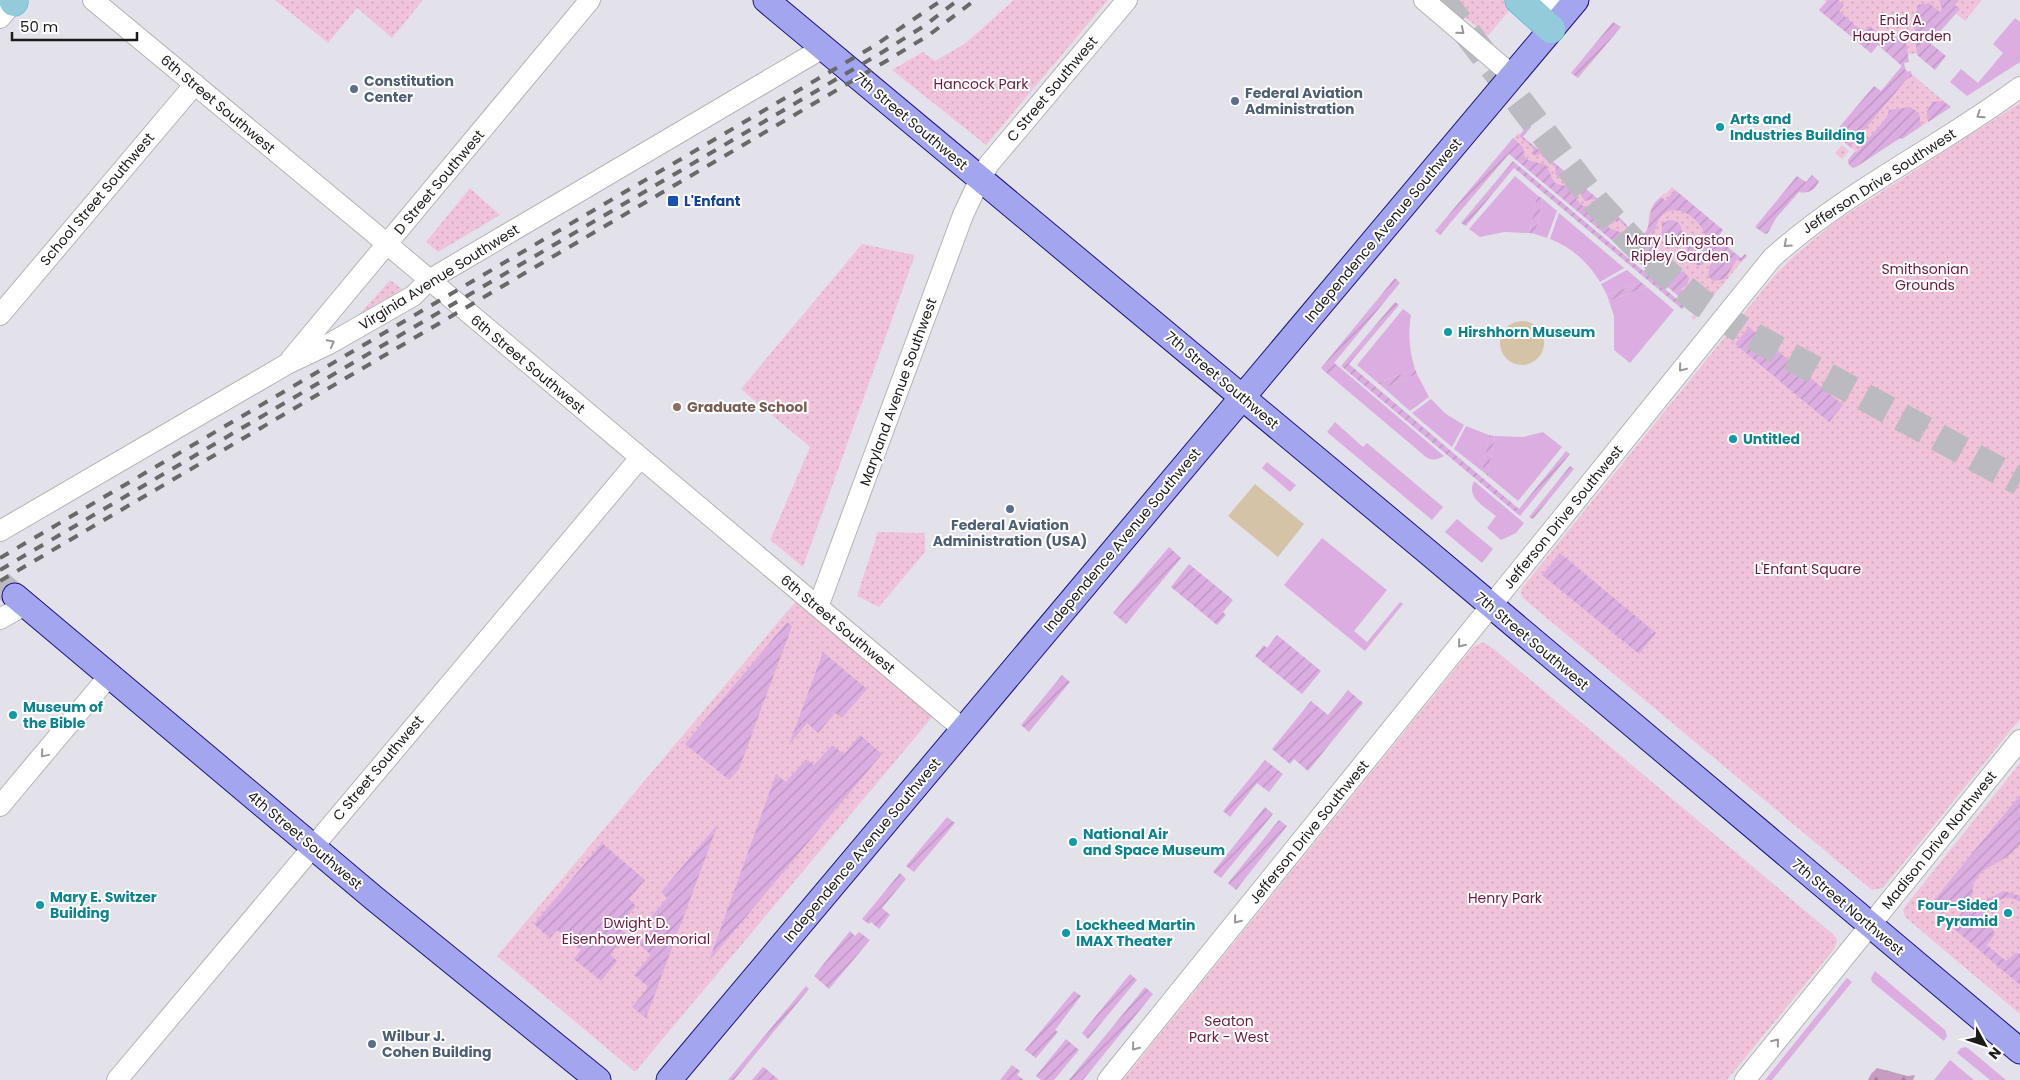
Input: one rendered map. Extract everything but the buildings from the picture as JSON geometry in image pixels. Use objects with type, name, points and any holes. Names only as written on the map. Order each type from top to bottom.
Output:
[{"type":"highway","points":[[1519,0],[1560,10]]},
{"type":"main road","name":"7th Street Southwest","points":[[766,0],[1677,762]]},
{"type":"main road","name":"Independence Avenue Southwest","points":[[669,1080],[1512,75],[1560,10]]},
{"type":"main road","name":"4th Street Southwest","points":[[20,600],[375,899],[598,1080]]},
{"type":"main road","name":"7th Street Northwest","points":[[1677,762],[2020,1051]]},
{"type":"street","name":"6th Street Southwest","points":[[93,0],[963,729]]},
{"type":"street","name":"D Street Southwest","points":[[287,364],[590,0]]},
{"type":"street","name":"C Street Southwest","points":[[980,179],[989,164],[1127,0]]},
{"type":"street","points":[[1424,0],[1512,75]]},
{"type":"street","name":"Virginia Avenue Southwest","points":[[0,531],[287,364],[329,344],[414,296],[429,280],[824,48]]},
{"type":"street","name":"School Street Southwest","points":[[0,315],[195,84]]},
{"type":"street","name":"Jefferson Drive Southwest","points":[[1108,1080],[1772,258],[1821,216],[1970,122],[2020,87]]},
{"type":"street","name":"Maryland Avenue Southwest","points":[[818,607],[963,215],[980,179]]},
{"type":"street","name":"C Street Southwest","points":[[117,1080],[640,458]]},
{"type":"street","points":[[0,619],[20,600]]},
{"type":"street","points":[[0,806],[109,676]]},
{"type":"street","name":"Madison Drive Northwest","points":[[1745,1080],[2020,740]]},
{"type":"shaded area","points":[[1828,0],[1838,0],[1844,5],[1839,11],[1863,32],[1869,26],[1885,36],[1903,37],[1906,43],[1909,62],[1904,63],[1906,72],[1911,71],[1912,76],[1906,80],[1853,143],[1851,148],[1842,140],[1840,142],[1832,136],[1874,86],[1881,91],[1902,66],[1878,45],[1871,53],[1819,10]]},
{"type":"shaded area","points":[[1939,0],[1959,0],[1955,5],[1960,9],[1930,43],[1946,56],[1935,70],[1917,55],[1914,23],[1918,5],[1929,3],[1940,12],[1942,9]]},
{"type":"shaded area","points":[[2015,18],[2020,22],[2020,62],[1967,96],[1950,82],[1961,69],[1978,83],[2003,53],[1993,44]]},
{"type":"shaded area","points":[[1613,22],[1621,27],[1578,78],[1571,73]]},
{"type":"shaded area","points":[[1943,101],[1951,107],[1928,122],[1927,111],[1933,102]]},
{"type":"shaded area","points":[[1910,107],[1919,113],[1921,126],[1856,167],[1853,168],[1849,165],[1848,160],[1887,117],[1889,110]]},
{"type":"shaded area","points":[[1530,122],[1531,127],[1523,137],[1609,208],[1607,210],[1594,199],[1585,201],[1581,196],[1582,190],[1568,177],[1563,180],[1555,174],[1556,168],[1540,154],[1535,156],[1533,154],[1533,148],[1519,136]]},
{"type":"shaded area","points":[[1513,138],[1523,147],[1525,157],[1528,160],[1546,165],[1554,182],[1572,187],[1577,200],[1583,206],[1594,207],[1601,211],[1607,226],[1623,233],[1632,247],[1655,247],[1657,264],[1652,268],[1661,276],[1664,270],[1684,272],[1689,278],[1687,285],[1681,289],[1688,297],[1692,296],[1692,292],[1696,287],[1704,289],[1707,297],[1702,305],[1698,305],[1691,300],[1687,303],[1509,154],[1440,235],[1435,231]]},
{"type":"shaded area","points":[[1513,161],[1685,306],[1682,309],[1514,168],[1466,226],[1461,223]]},
{"type":"shaded area","points":[[1812,175],[1819,181],[1816,187],[1809,192],[1799,192],[1776,218],[1768,233],[1765,234],[1755,227],[1797,176],[1806,182]]},
{"type":"shaded area","points":[[1515,176],[1537,195],[1529,233],[1504,232],[1480,237],[1469,229]]},
{"type":"shaded area","points":[[1675,190],[1723,230],[1717,238],[1741,258],[1745,254],[1747,256],[1741,262],[1737,259],[1725,279],[1713,281],[1708,276],[1710,265],[1717,262],[1713,256],[1708,256],[1707,262],[1700,266],[1693,262],[1689,256],[1689,242],[1696,240],[1706,241],[1701,227],[1683,212],[1676,210],[1668,211],[1662,215],[1654,234],[1650,233],[1648,235],[1649,240],[1640,242],[1633,239],[1628,229],[1619,220],[1617,222],[1612,220],[1613,212],[1625,223],[1633,235],[1642,236],[1646,233],[1656,202],[1661,197],[1666,201]]},
{"type":"shaded area","points":[[1537,195],[1543,199],[1535,234],[1529,233]]},
{"type":"shaded area","points":[[1543,199],[1557,211],[1547,238],[1535,234]]},
{"type":"shaded area","points":[[1559,213],[1624,268],[1600,282],[1578,256],[1565,246],[1550,239]]},
{"type":"shaded area","points":[[1669,220],[1678,222],[1681,226],[1682,235],[1679,238],[1666,239],[1662,237],[1662,224]]},
{"type":"shaded area","points":[[1627,270],[1641,282],[1607,295],[1601,284]]},
{"type":"shaded area","points":[[1395,278],[1400,283],[1334,363],[1338,366],[1330,376],[1321,368]]},
{"type":"shaded area","points":[[1641,282],[1647,287],[1609,301],[1607,295]]},
{"type":"shaded area","points":[[1647,287],[1674,310],[1630,363],[1614,350],[1614,316],[1609,301]]},
{"type":"shaded area","points":[[1395,302],[1399,305],[1349,364],[1519,509],[1566,451],[1570,454],[1520,516],[1341,366]]},
{"type":"shaded area","points":[[1403,309],[1411,315],[1411,356],[1415,369],[1378,383],[1357,365]]},
{"type":"shaded area","points":[[1518,321],[1526,321],[1538,327],[1544,343],[1538,359],[1526,365],[1518,365],[1506,359],[1500,347],[1500,339],[1506,327]]},
{"type":"shaded area","points":[[1749,327],[1843,405],[1829,422],[1735,344]]},
{"type":"shaded area","points":[[1338,366],[1444,456],[1435,459],[1426,457],[1330,376]]},
{"type":"shaded area","points":[[1415,369],[1417,374],[1384,388],[1378,383]]},
{"type":"shaded area","points":[[1417,374],[1429,397],[1410,411],[1384,388]]},
{"type":"shaded area","points":[[1431,399],[1446,414],[1464,425],[1452,447],[1412,413]]},
{"type":"shaded area","points":[[1335,422],[1363,447],[1367,443],[1443,507],[1432,520],[1327,432]]},
{"type":"shaded area","points":[[1466,426],[1489,435],[1482,471],[1454,449]]},
{"type":"shaded area","points":[[1543,432],[1562,447],[1518,501],[1488,476],[1495,436],[1523,437]]},
{"type":"shaded area","points":[[1489,435],[1495,436],[1488,476],[1482,471]]},
{"type":"shaded area","points":[[1267,462],[1296,485],[1290,492],[1262,468]]},
{"type":"shaded area","points":[[1570,466],[1574,469],[1533,519],[1529,517]]},
{"type":"shaded area","points":[[1474,481],[1524,523],[1516,533],[1501,540],[1487,528],[1496,516],[1474,497],[1472,487]]},
{"type":"shaded area","points":[[1255,484],[1304,524],[1278,557],[1228,516]]},
{"type":"shaded area","points":[[1457,519],[1493,549],[1482,563],[1445,532]]},
{"type":"shaded area","points":[[1322,538],[1387,590],[1354,631],[1367,642],[1400,602],[1403,604],[1365,651],[1284,585]]},
{"type":"shaded area","points":[[1169,547],[1181,558],[1126,624],[1113,613]]},
{"type":"shaded area","points":[[1560,553],[1656,633],[1639,654],[1542,575]]},
{"type":"shaded area","points":[[1189,564],[1233,600],[1223,612],[1226,615],[1217,625],[1171,587]]},
{"type":"shaded area","points":[[787,622],[792,626],[739,769],[729,780],[685,744]]},
{"type":"shaded area","points":[[1277,635],[1321,671],[1302,694],[1255,656],[1264,645],[1267,648]]},
{"type":"shaded area","points":[[823,652],[867,689],[842,718],[835,713],[818,733],[807,723],[789,745]]},
{"type":"shaded area","points":[[1062,675],[1070,682],[1029,732],[1021,725]]},
{"type":"shaded area","points":[[1348,690],[1363,703],[1308,771],[1294,759],[1290,764],[1272,749],[1311,701],[1328,715]]},
{"type":"shaded area","points":[[860,735],[882,754],[709,961],[776,774],[786,782],[806,759],[814,765],[832,745],[844,754]]},
{"type":"shaded area","points":[[1265,760],[1283,774],[1269,792],[1257,783],[1230,817],[1223,811]]},
{"type":"shaded area","points":[[2020,795],[2020,844],[2007,857],[1980,874],[1974,883],[1972,898],[1940,905],[1934,900]]},
{"type":"shaded area","points":[[1265,807],[1273,814],[1221,878],[1213,872]]},
{"type":"shaded area","points":[[947,817],[955,823],[914,872],[906,866]]},
{"type":"shaded area","points":[[1279,820],[1287,826],[1236,890],[1228,883]]},
{"type":"shaded area","points":[[718,824],[646,1018],[632,1007],[649,987],[634,975],[651,955],[639,944],[657,923],[651,917],[667,898],[661,892]]},
{"type":"shaded area","points":[[602,843],[645,880],[629,899],[636,906],[618,927],[627,934],[610,954],[617,961],[601,981],[574,959],[581,950],[557,930],[550,938],[534,924]]},
{"type":"shaded area","points":[[900,873],[906,879],[882,908],[890,915],[879,929],[871,922],[869,924],[862,919]]},
{"type":"shaded area","points":[[2004,891],[2020,896],[2020,902],[2015,899],[2005,898],[1984,912],[1995,934],[1987,945],[2006,961],[2015,953],[2020,953],[2020,985],[1953,928],[1957,921],[1956,919],[1963,911]]},
{"type":"shaded area","points":[[850,931],[855,936],[859,932],[870,940],[829,989],[814,976]]},
{"type":"shaded area","points":[[1875,971],[1945,1030],[1947,1036],[1944,1041],[1872,982],[1871,978]]},
{"type":"shaded area","points":[[1130,974],[1137,980],[1088,1039],[1082,1033]]},
{"type":"shaded area","points":[[1847,978],[1852,982],[1772,1080],[1765,1080]]},
{"type":"shaded area","points":[[806,986],[809,989],[734,1080],[728,1080]]},
{"type":"shaded area","points":[[1145,987],[1153,994],[1083,1080],[1069,1080]]},
{"type":"shaded area","points":[[1074,991],[1081,996],[1055,1030],[1058,1032],[1036,1058],[1025,1050]]},
{"type":"shaded area","points":[[1066,1039],[1079,1050],[1054,1080],[1041,1080],[1036,1076]]},
{"type":"shaded area","points":[[1966,1047],[2006,1080],[1990,1080],[1957,1053],[1961,1048]]},
{"type":"shaded area","points":[[1950,1060],[1974,1080],[1934,1080]]},
{"type":"shaded area","points":[[1012,1065],[1020,1071],[1017,1075],[1024,1080],[1000,1080]]},
{"type":"shaded area","points":[[763,1067],[765,1068],[779,1080],[752,1080]]},
{"type":"green space","points":[[275,0],[423,0],[392,38],[357,8],[328,43]]},
{"type":"green space","name":"Hancock Park","points":[[1014,0],[1108,0],[986,145],[892,70],[923,52],[935,61],[966,43]]},
{"type":"green space","points":[[1444,0],[1505,0],[1513,6],[1488,36]]},
{"type":"green space","name":"Enid A. Haupt Garden","points":[[1824,0],[1982,0],[1965,21],[1955,13],[1922,52],[1907,55],[1900,64],[1878,45],[1871,53],[1819,10],[1826,2]]},
{"type":"green space","points":[[1902,66],[1951,107],[1856,167],[1851,167],[1848,160],[1855,151],[1842,140],[1840,142],[1832,136],[1874,86],[1881,91]]},
{"type":"green space","name":"L'Enfant Square","points":[[2020,103],[2020,719],[1883,888],[1872,890],[1524,599],[1521,594],[1522,588],[1774,276],[1793,257],[1835,222]]},
{"type":"green space","name":"Mary Livingston Ripley Garden","points":[[1518,133],[1613,212],[1625,223],[1633,235],[1642,236],[1647,231],[1652,207],[1672,187],[1723,230],[1716,238],[1743,260],[1694,320],[1691,318],[1696,311],[1504,149]]},
{"type":"green space","points":[[1842,145],[1849,151],[1842,159],[1835,153]]},
{"type":"green space","points":[[470,188],[500,215],[438,252],[426,242]]},
{"type":"green space","points":[[862,244],[915,255],[803,567],[770,540],[810,447],[741,389]]},
{"type":"green space","points":[[390,280],[402,289],[360,314]]},
{"type":"green space","points":[[878,532],[925,533],[925,552],[879,607],[857,596]]},
{"type":"green space","name":"Dwight D. Eisenhower Memorial","points":[[796,601],[934,715],[635,1072],[497,956]]},
{"type":"green space","name":"Henry Park","points":[[1483,642],[1494,649],[1834,935],[1837,940],[1835,948],[1727,1080],[1123,1080],[1473,647]]},
{"type":"green space","points":[[2020,763],[2020,1014],[1905,917],[1903,909]]},
{"type":"green space","points":[[1877,1068],[1908,1076],[1915,1075],[1913,1080],[1868,1080]]},
{"type":"tunnel","points":[[1442,0],[1596,202],[1631,240],[1699,301],[1742,330],[2020,482]]},
{"type":"tunnel","points":[[0,583],[15,596]]},
{"type":"railway","points":[[0,558],[874,46],[942,0]]},
{"type":"railway","points":[[0,570],[881,53],[924,26],[958,0]]},
{"type":"railway","points":[[0,581],[888,60],[929,35],[975,0]]},
{"type":"place","name":"Constitution Center","points":[[354,89]]},
{"type":"place","name":"Federal Aviation Administration","points":[[1235,101]]},
{"type":"place","name":"Arts and Industries Building","points":[[1720,127]]},
{"type":"place","name":"L'Enfant","points":[[673,201]]},
{"type":"place","name":"Hirshhorn Museum","points":[[1448,332]]},
{"type":"place","name":"Graduate School","points":[[677,407]]},
{"type":"place","name":"Untitled","points":[[1733,439]]},
{"type":"place","name":"Federal Aviation Administration (USA)","points":[[1010,509]]},
{"type":"place","name":"Museum of the Bible","points":[[13,715]]},
{"type":"place","name":"National Air and Space Museum","points":[[1073,842]]},
{"type":"place","name":"Mary E. Switzer Building","points":[[40,905]]},
{"type":"place","name":"Four-Sided Pyramid","points":[[2008,913]]},
{"type":"place","name":"Lockheed Martin IMAX Theater","points":[[1066,933]]},
{"type":"place","name":"Wilbur J. Cohen Building","points":[[372,1044]]},
{"type":"park label","name":"Smithsonian Grounds","points":[[1925,278]]},
{"type":"park label","name":"Seaton Park - West","points":[[1229,1030]]}]
